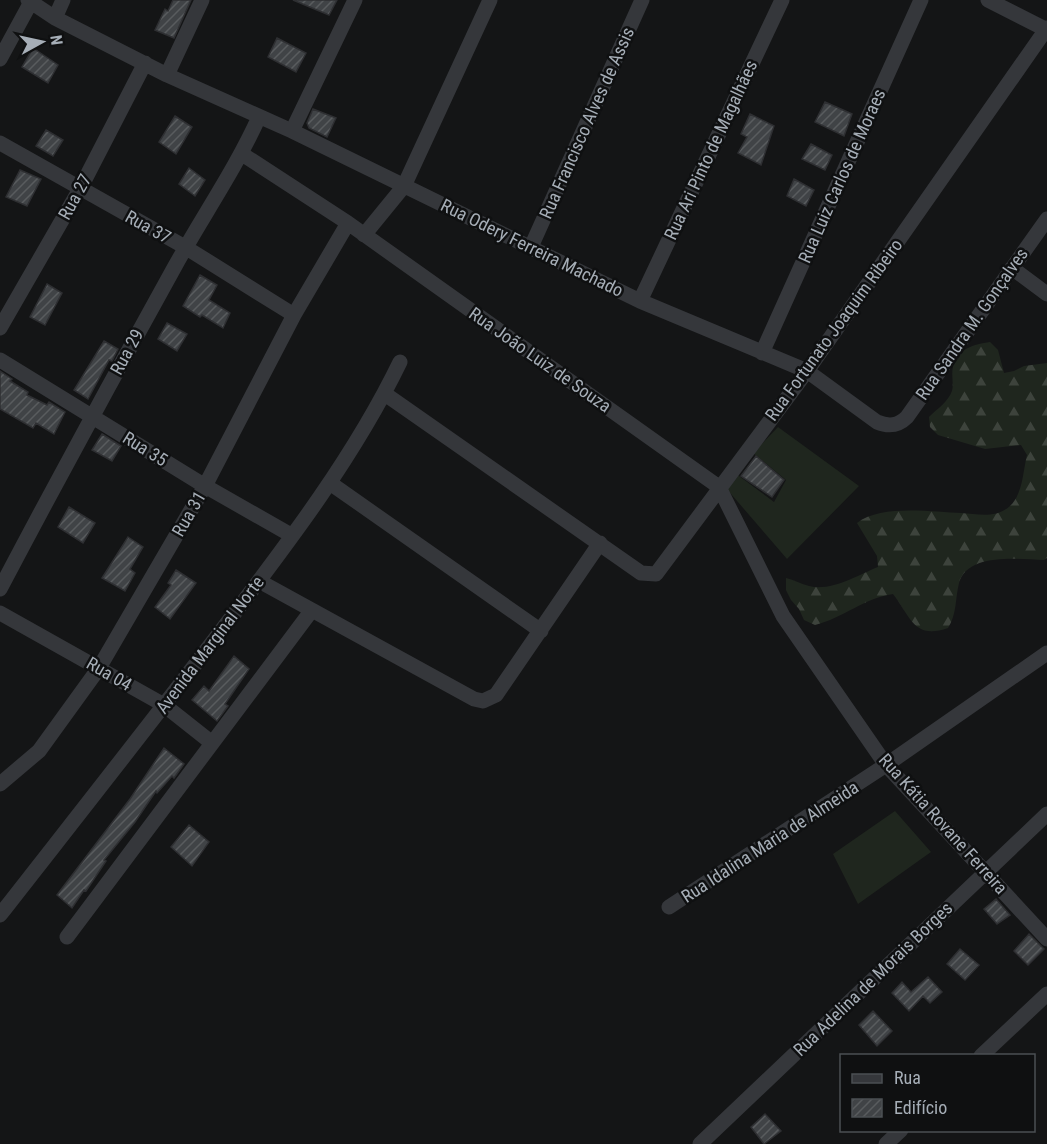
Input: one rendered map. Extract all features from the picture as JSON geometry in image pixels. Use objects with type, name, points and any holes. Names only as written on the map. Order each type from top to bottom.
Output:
[{"type":"street","points":[[55,18],[63,0]]},
{"type":"street","points":[[0,59],[29,1],[55,18],[167,75],[202,0]]},
{"type":"street","points":[[292,131],[355,0]]},
{"type":"street","points":[[364,235],[404,186],[490,0]]},
{"type":"street","name":"Rua Francisco Alves de Assis","points":[[531,247],[642,0]]},
{"type":"street","name":"Rua Ari Pinto de Magalhães","points":[[640,301],[782,0]]},
{"type":"street","name":"Rua Luiz Carlos de Moraes","points":[[762,353],[921,0]]},
{"type":"street","points":[[988,0],[1047,29]]},
{"type":"street","name":"Rua Fortunato Joaquim Ribeiro","points":[[600,543],[641,573],[656,574],[807,371],[1047,29]]},
{"type":"street","name":"Rua 27","points":[[0,328],[80,189],[145,63]]},
{"type":"street","name":"Rua Odery Ferreira Machado","points":[[167,75],[292,131],[640,301],[807,371],[877,422],[893,425]]},
{"type":"street","name":"Rua 29","points":[[0,589],[185,248],[242,154],[259,117]]},
{"type":"street","name":"Rua 37","points":[[0,143],[185,248],[294,315]]},
{"type":"street","name":"Rua João Luiz de Souza","points":[[242,154],[348,223],[719,487],[783,616]]},
{"type":"street","name":"Rua Sandra M. Gonçalves","points":[[893,425],[901,423],[907,417],[1047,219]]},
{"type":"street","name":"Rua 31","points":[[0,784],[39,751],[99,668],[205,486],[294,315],[348,223]]},
{"type":"street","points":[[1012,268],[1047,294]]},
{"type":"street","name":"Rua 35","points":[[0,360],[205,486],[291,535]]},
{"type":"street","name":"Avenida Marginal Norte","points":[[0,915],[259,581],[330,483],[385,394],[400,362]]},
{"type":"street","points":[[259,581],[474,699],[490,699],[496,695],[541,631],[600,543],[385,394]]},
{"type":"street","points":[[330,483],[541,631]]},
{"type":"street","points":[[67,937],[312,610]]},
{"type":"street","name":"Rua 04","points":[[0,613],[164,705],[212,742]]},
{"type":"street","name":"Rua Kátia Rovane Ferreira","points":[[783,616],[886,765],[1047,939]]},
{"type":"street","name":"Rua Idalina Maria de Almeida","points":[[669,907],[886,765],[1047,653]]},
{"type":"street","name":"Rua Adelina de Morais Borges","points":[[700,1144],[1047,814]]},
{"type":"street","points":[[983,1054],[1047,994]]},
{"type":"street","points":[[886,1144],[900,1132]]},
{"type":"green space","points":[[990,342],[998,350],[1004,373],[1024,366],[1047,363],[1047,558],[1044,560],[996,559],[972,566],[964,573],[959,583],[951,623],[948,628],[937,631],[920,629],[914,624],[893,594],[882,596],[815,625],[804,620],[786,590],[786,578],[809,586],[826,587],[878,567],[877,556],[857,523],[867,517],[893,511],[993,514],[1005,510],[1014,501],[1020,489],[1027,455],[1021,445],[985,449],[938,435],[930,427],[929,417],[945,402],[952,391],[952,370],[958,356],[967,348]]},
{"type":"green space","points":[[778,427],[859,486],[787,559],[725,487],[735,473],[774,502],[786,480],[753,453]]},
{"type":"green space","points":[[895,811],[931,852],[858,904],[833,854]]},
{"type":"building","points":[[173,0],[191,0],[174,38],[155,30],[165,9],[168,11]]},
{"type":"building","points":[[293,0],[337,0],[329,15]]},
{"type":"building","points":[[277,38],[306,53],[296,72],[268,57]]},
{"type":"building","points":[[33,48],[58,65],[48,83],[22,67]]},
{"type":"building","points":[[825,102],[852,114],[844,136],[815,122]]},
{"type":"building","points":[[313,109],[336,118],[327,137],[309,128],[307,123]]},
{"type":"building","points":[[750,114],[774,126],[761,165],[738,153],[747,137],[741,134]]},
{"type":"building","points":[[175,116],[192,127],[176,154],[159,142]]},
{"type":"building","points":[[46,130],[63,140],[53,156],[36,146]]},
{"type":"building","points":[[811,144],[832,155],[825,170],[802,159]]},
{"type":"building","points":[[189,168],[205,180],[195,196],[179,184]]},
{"type":"building","points":[[20,170],[41,179],[27,206],[6,197]]},
{"type":"building","points":[[794,179],[814,190],[806,206],[787,196]]},
{"type":"building","points":[[200,275],[217,285],[209,300],[230,313],[223,328],[183,306]]},
{"type":"building","points":[[47,284],[62,293],[45,325],[30,317]]},
{"type":"building","points":[[167,323],[187,334],[177,351],[158,339]]},
{"type":"building","points":[[104,341],[118,349],[112,361],[109,360],[88,399],[74,390]]},
{"type":"building","points":[[0,371],[12,379],[10,381],[28,392],[27,395],[47,405],[49,402],[65,412],[54,434],[36,423],[33,428],[0,409]]},
{"type":"building","points":[[102,434],[121,446],[112,461],[92,450]]},
{"type":"building","points":[[756,456],[784,480],[772,497],[741,476]]},
{"type":"building","points":[[69,507],[95,523],[83,543],[58,527]]},
{"type":"building","points":[[128,537],[143,547],[130,569],[135,573],[125,591],[102,578]]},
{"type":"building","points":[[176,570],[196,583],[170,619],[155,607],[171,585],[168,583]]},
{"type":"building","points":[[234,656],[249,669],[225,704],[228,706],[217,721],[192,700],[204,686],[209,691]]},
{"type":"building","points":[[164,748],[184,764],[174,778],[172,776],[157,793],[156,791],[135,822],[104,860],[106,861],[72,908],[57,895],[130,799]]},
{"type":"building","points":[[189,825],[209,842],[192,866],[171,847]]},
{"type":"building","points":[[996,899],[1010,915],[997,924],[984,909]]},
{"type":"building","points":[[1029,934],[1044,949],[1028,965],[1014,951]]},
{"type":"building","points":[[960,949],[979,965],[965,980],[947,964]]},
{"type":"building","points":[[928,977],[942,992],[930,1003],[923,996],[909,1011],[892,993],[902,982],[911,992]]},
{"type":"building","points":[[873,1011],[892,1031],[877,1046],[859,1025]]},
{"type":"building","points":[[765,1114],[781,1131],[764,1144],[751,1127]]}]
